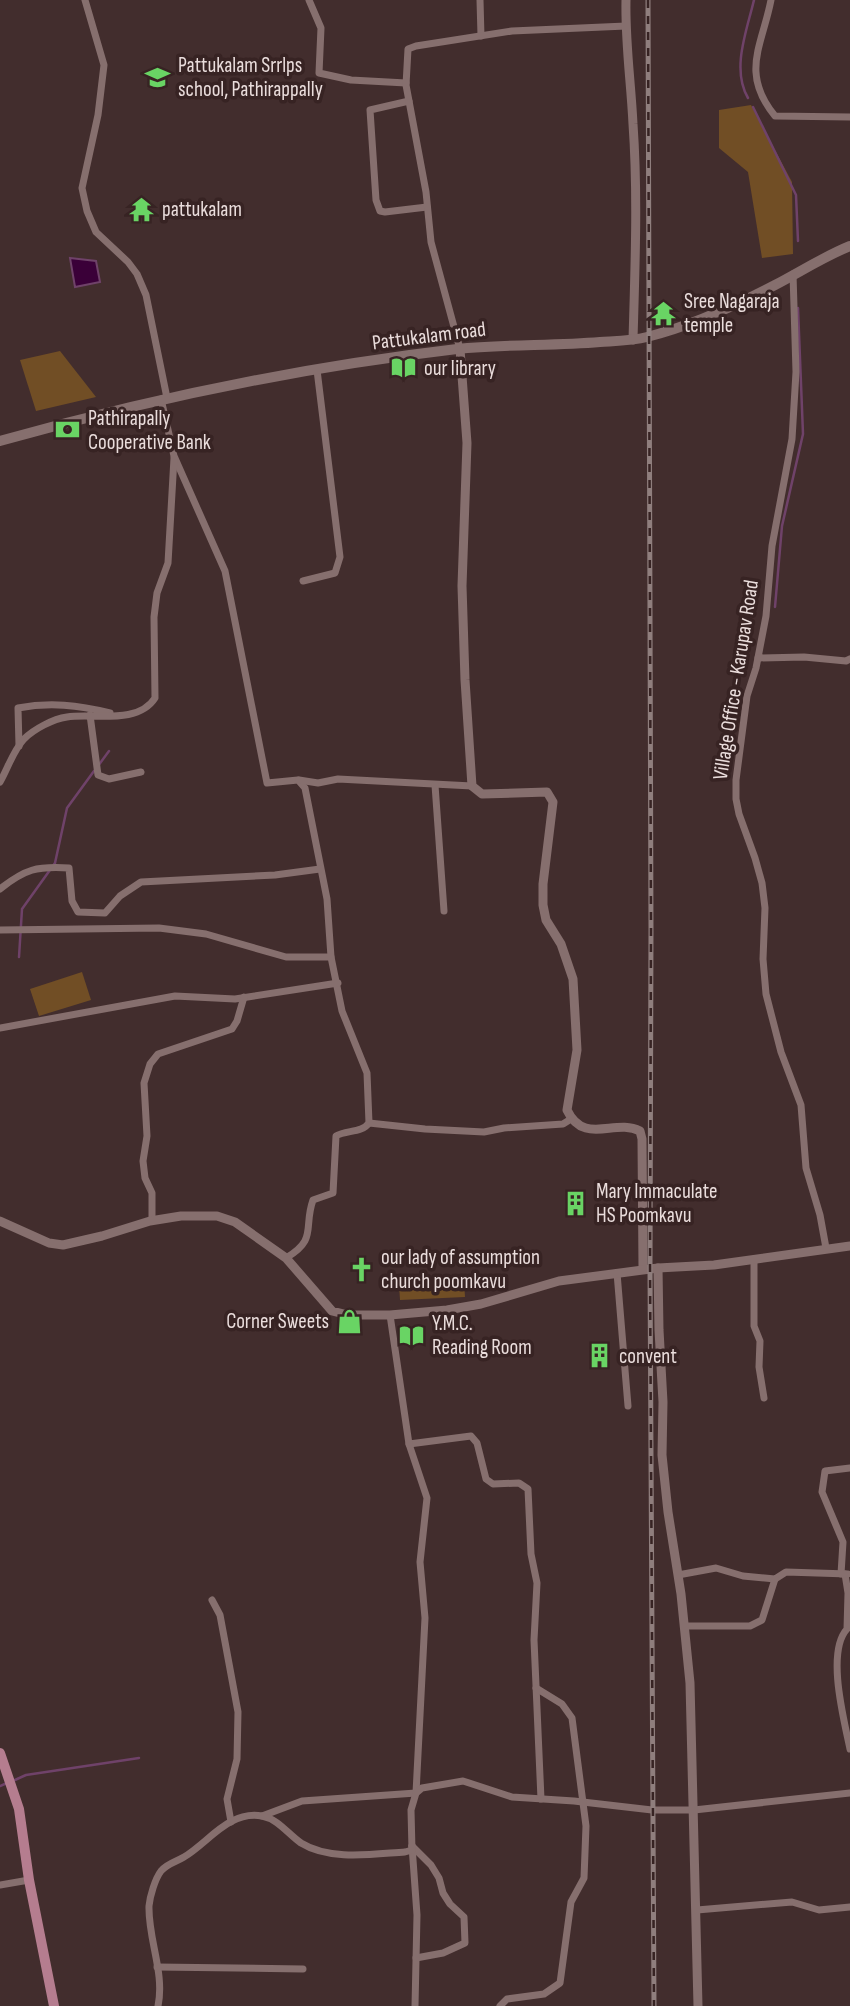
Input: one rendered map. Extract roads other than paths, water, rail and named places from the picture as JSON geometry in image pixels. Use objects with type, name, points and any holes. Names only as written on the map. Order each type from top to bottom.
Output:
[{"type":"main road","name":"Pattukalam road","points":[[0,441],[164,399],[317,370],[460,349],[633,340],[691,323],[775,285],[850,246]]},
{"type":"main road","points":[[0,1753],[19,1810],[29,1880],[54,2006]]},
{"type":"street","points":[[0,782],[24,739],[36,730],[67,717],[135,712],[152,703],[155,698],[154,617],[158,593],[168,563],[174,456],[146,295],[137,274],[128,262],[96,232],[87,211],[82,188],[98,115],[104,65],[85,0]]},
{"type":"street","points":[[309,0],[321,28],[319,73],[351,80],[406,83]]},
{"type":"street","points":[[480,0],[481,36]]},
{"type":"street","points":[[626,0],[634,137],[633,340]]},
{"type":"street","points":[[771,0],[754,64],[764,103],[775,116],[850,117]]},
{"type":"street","points":[[471,786],[462,586],[467,443],[460,349],[431,242],[406,83],[408,49],[512,31],[626,26]]},
{"type":"street","points":[[409,101],[370,110],[376,200],[380,211],[385,212],[427,207]]},
{"type":"street","name":"Village Office - Karupav Road","points":[[793,274],[795,411],[792,439],[772,546],[766,616],[747,696],[736,799],[762,883],[765,908],[765,994],[781,1052],[802,1105],[806,1168],[820,1214],[826,1248]]},
{"type":"street","points":[[303,582],[335,573],[340,556],[317,370]]},
{"type":"street","points":[[174,456],[225,571],[267,783],[299,780],[318,783],[338,779],[471,786],[482,794],[547,792],[553,802],[543,905],[546,920],[561,944],[573,979],[577,1050],[567,1110],[571,1119],[583,1128],[633,1128],[640,1131],[643,1269]]},
{"type":"street","points":[[758,658],[850,659]]},
{"type":"street","points":[[19,747],[18,709],[40,704],[88,708],[121,715]]},
{"type":"street","points":[[88,708],[98,775],[109,779],[141,772]]},
{"type":"street","points":[[299,780],[305,788],[327,899],[331,957],[342,1011],[367,1073],[369,1122]]},
{"type":"street","points":[[435,785],[444,911]]},
{"type":"street","points":[[0,889],[19,874],[46,866],[69,867],[72,901],[78,912],[105,913],[120,896],[141,882],[275,875],[320,869]]},
{"type":"street","points":[[0,930],[159,928],[206,934],[286,957],[331,957]]},
{"type":"street","points":[[0,1028],[175,996],[244,998],[338,983]]},
{"type":"street","points":[[152,1220],[152,1193],[145,1178],[143,1161],[147,1136],[144,1083],[150,1065],[158,1054],[232,1029],[244,998]]},
{"type":"street","points":[[286,1258],[299,1250],[307,1240],[313,1200],[333,1193],[336,1136],[360,1129],[369,1122],[425,1129],[484,1132],[563,1124],[571,1119]]},
{"type":"street","points":[[0,1221],[49,1243],[63,1245],[152,1220],[181,1216],[217,1216],[235,1222],[286,1258],[332,1311],[348,1315],[390,1315],[470,1306],[543,1284],[643,1269],[714,1265],[850,1245]]},
{"type":"street","points":[[754,1259],[754,1326],[760,1341],[759,1367],[764,1398]]},
{"type":"street","points":[[658,1268],[663,1402],[662,1455],[691,1683],[698,2006]]},
{"type":"street","points":[[617,1273],[628,1406]]},
{"type":"street","points":[[390,1315],[409,1444],[427,1498],[420,1562],[425,1618],[416,1793],[411,1810],[417,1915],[415,2006]]},
{"type":"street","points":[[409,1444],[471,1436],[477,1443],[486,1479],[493,1485],[519,1483],[528,1489],[531,1553],[537,1583],[534,1640],[541,1799]]},
{"type":"street","points":[[850,1468],[825,1471],[822,1492],[843,1542],[849,1593],[847,1629],[842,1635],[838,1674],[840,1705],[850,1749]]},
{"type":"street","points":[[678,1574],[716,1568],[743,1576],[775,1579],[786,1572],[845,1574]]},
{"type":"street","points":[[685,1626],[750,1626],[762,1620],[775,1579]]},
{"type":"street","points":[[212,1600],[220,1615],[238,1712],[237,1759],[228,1799],[231,1822]]},
{"type":"street","points":[[500,2006],[507,1999],[544,1994],[560,1983],[571,1902],[584,1878],[586,1826],[572,1718],[562,1704],[536,1688]]},
{"type":"street","points":[[261,1816],[302,1801],[416,1793],[422,1788],[463,1781],[512,1797],[652,1810],[694,1810],[850,1793]]},
{"type":"street","points":[[158,2006],[160,1979],[149,1905],[160,1872],[231,1822],[261,1816],[273,1820],[302,1843],[324,1852],[405,1852],[412,1850],[412,1846]]},
{"type":"street","points":[[412,1846],[435,1872],[450,1904],[464,1917],[465,1943],[443,1953],[416,1958]]},
{"type":"street","points":[[0,1885],[29,1880]]},
{"type":"street","points":[[697,1910],[792,1902],[819,1910],[850,1908]]},
{"type":"street","points":[[157,1967],[303,1969]]},
{"type":"waterway","points":[[748,98],[743,87],[741,62],[754,0]]},
{"type":"waterway","points":[[753,107],[796,195],[798,241]]},
{"type":"waterway","points":[[775,607],[782,526],[803,434],[798,308]]},
{"type":"waterway","points":[[98,766],[109,751]]},
{"type":"waterway","points":[[19,957],[22,909],[55,863],[67,808],[94,771]]},
{"type":"waterway","points":[[15,1780],[26,1775],[139,1758]]},
{"type":"waterway","points":[[0,1786],[7,1783]]},
{"type":"railway","points":[[648,0],[654,2006]]},
{"type":"place","name":"Pattukalam Srrlps school, Pathirappally","points":[[158,77]]},
{"type":"place","name":"pattukalam","points":[[142,209]]},
{"type":"place","name":"Sree Nagaraja temple","points":[[664,313]]},
{"type":"place","name":"our library","points":[[404,368]]},
{"type":"place","name":"Pathirapally Cooperative Bank","points":[[68,430]]},
{"type":"place","name":"Mary Immaculate HS Poomkavu","points":[[576,1203]]},
{"type":"place","name":"our lady of assumption church poomkavu","points":[[361,1269]]},
{"type":"place","name":"Corner Sweets","points":[[349,1321]]},
{"type":"place","name":"Y.M.C. Reading Room","points":[[412,1335]]},
{"type":"place","name":"convent","points":[[599,1356]]}]
